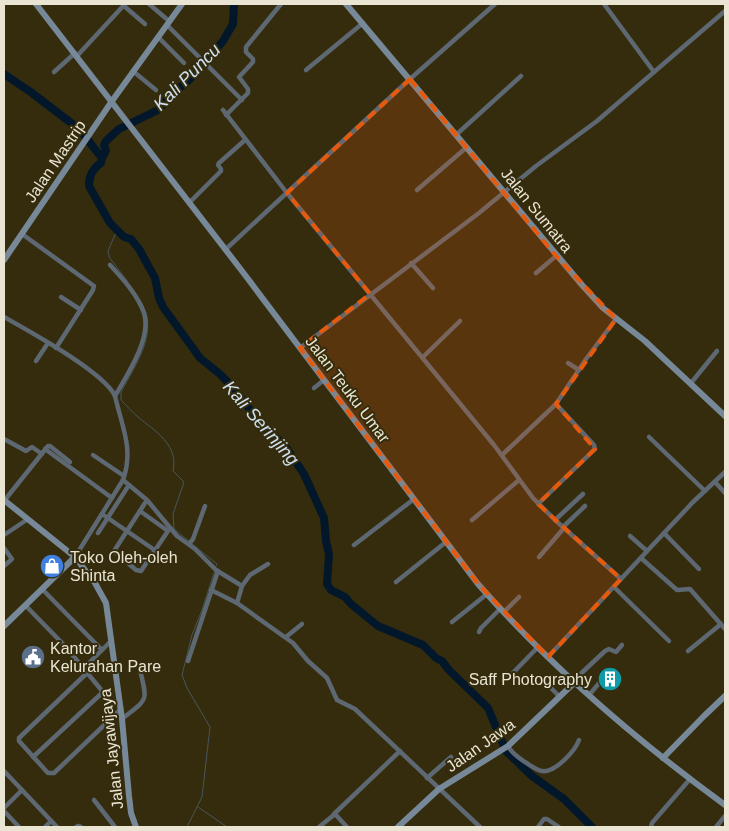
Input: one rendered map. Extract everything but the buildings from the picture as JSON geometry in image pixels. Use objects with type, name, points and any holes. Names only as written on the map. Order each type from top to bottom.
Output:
[{"type":"main road","name":"Jalan Teuku Umar","points":[[36,4],[226,249],[487,594],[548,657],[589,695],[662,758],[725,805]]},
{"type":"main road","name":"Jalan Mastrip","points":[[4,260],[112,101],[182,4]]},
{"type":"main road","name":"Jalan Sumatra","points":[[346,4],[457,134],[582,286],[603,308],[645,341],[725,416]]},
{"type":"main road","name":"Jalan Jayawijaya","points":[[4,500],[75,557],[102,594],[106,603],[121,709],[131,813],[136,827]]},
{"type":"main road","points":[[4,626],[75,557]]},
{"type":"main road","name":"Jalan Jawa","points":[[398,827],[439,789],[508,746],[560,697],[574,681]]},
{"type":"main road","points":[[662,758],[725,696]]},
{"type":"street","points":[[149,4],[242,100]]},
{"type":"street","points":[[281,4],[246,47],[246,52],[253,59],[253,62],[239,77],[249,91],[242,100],[224,112],[287,193],[502,455],[538,504],[621,579]]},
{"type":"street","points":[[226,249],[410,79],[495,4]]},
{"type":"street","points":[[604,4],[654,72]]},
{"type":"street","points":[[54,72],[76,55],[124,5],[145,24]]},
{"type":"street","points":[[300,348],[597,121],[725,11]]},
{"type":"street","points":[[306,70],[362,23]]},
{"type":"street","points":[[158,37],[184,63]]},
{"type":"street","points":[[134,72],[156,90]]},
{"type":"street","points":[[457,134],[521,76]]},
{"type":"street","points":[[190,202],[221,171],[218,165],[245,140]]},
{"type":"street","points":[[417,190],[467,147]]},
{"type":"street","points":[[22,234],[94,286],[56,348]]},
{"type":"street","points":[[536,273],[556,256]]},
{"type":"street","points":[[411,263],[432,288]]},
{"type":"street","points":[[110,265],[134,294],[143,309],[146,320],[142,343],[115,396]]},
{"type":"street","points":[[61,297],[81,310]]},
{"type":"street","points":[[4,317],[92,372],[108,386],[115,396],[128,450],[125,482],[105,516],[75,557]]},
{"type":"street","points":[[502,455],[556,404],[616,319]]},
{"type":"street","points":[[423,357],[460,322]]},
{"type":"street","points":[[36,361],[48,343]]},
{"type":"street","points":[[691,384],[717,351]]},
{"type":"street","points":[[568,362],[579,370]]},
{"type":"street","points":[[314,388],[324,380]]},
{"type":"street","points":[[538,504],[595,449],[594,445],[556,404]]},
{"type":"street","points":[[648,438],[705,491]]},
{"type":"street","points":[[4,439],[26,451],[32,447],[43,452],[112,498]]},
{"type":"street","points":[[4,500],[48,446],[70,462]]},
{"type":"street","points":[[93,455],[147,500],[174,533],[191,542],[216,570],[242,586]]},
{"type":"street","points":[[548,657],[664,533],[725,472]]},
{"type":"street","points":[[472,520],[519,480]]},
{"type":"street","points":[[98,533],[112,498],[125,482]]},
{"type":"street","points":[[715,482],[725,493]]},
{"type":"street","points":[[555,520],[583,494]]},
{"type":"street","points":[[354,545],[414,499]]},
{"type":"street","points":[[140,511],[168,531],[156,551],[140,571],[136,570],[114,551],[145,503]]},
{"type":"street","points":[[191,542],[204,506]]},
{"type":"street","points":[[539,557],[563,528],[585,506]]},
{"type":"street","points":[[105,516],[156,551]]},
{"type":"street","points":[[4,535],[28,519]]},
{"type":"street","points":[[664,533],[699,569]]},
{"type":"street","points":[[630,536],[647,551]]},
{"type":"street","points":[[396,582],[446,542]]},
{"type":"street","points":[[4,548],[12,559],[4,566]]},
{"type":"street","points":[[641,558],[677,590],[690,589],[725,629]]},
{"type":"street","points":[[237,603],[242,586],[250,576],[268,564]]},
{"type":"street","points":[[188,661],[216,570]]},
{"type":"street","points":[[614,587],[669,641]]},
{"type":"street","points":[[42,589],[102,650]]},
{"type":"street","points":[[211,590],[237,603],[293,643],[308,661],[327,678],[337,700],[353,707],[476,826]]},
{"type":"street","points":[[452,622],[487,594]]},
{"type":"street","points":[[479,632],[481,628],[519,597]]},
{"type":"street","points":[[25,606],[102,688],[102,693],[33,757]]},
{"type":"street","points":[[286,637],[302,624]]},
{"type":"street","points":[[688,652],[721,624]]},
{"type":"street","points":[[84,668],[112,640]]},
{"type":"street","points":[[574,681],[605,651],[616,652],[622,645]]},
{"type":"street","points":[[508,678],[538,646]]},
{"type":"street","points":[[122,719],[144,700],[145,692],[140,670]]},
{"type":"street","points":[[88,672],[18,738],[33,757],[48,773],[54,774],[121,709]]},
{"type":"street","points":[[589,695],[601,681],[604,684]]},
{"type":"street","points":[[549,686],[560,697]]},
{"type":"street","points":[[508,746],[512,753],[525,762],[540,771],[547,771],[552,770],[567,758],[580,740]]},
{"type":"street","points":[[319,827],[400,751]]},
{"type":"street","points":[[428,778],[451,757]]},
{"type":"street","points":[[4,771],[57,827]]},
{"type":"street","points":[[651,827],[652,823],[690,780]]},
{"type":"street","points":[[19,827],[4,810],[22,790]]},
{"type":"street","points":[[94,800],[115,827]]},
{"type":"street","points":[[334,814],[347,827]]},
{"type":"street","points":[[716,827],[725,816]]},
{"type":"street","points":[[538,827],[544,819],[559,827]]},
{"type":"street","points":[[44,827],[51,821]]},
{"type":"street","points":[[76,827],[81,827]]},
{"type":"highlighted area","points":[[410,79],[556,256],[616,319],[556,404],[595,449],[538,504],[621,579],[548,657],[478,584],[300,348],[370,294],[287,193]]},
{"type":"waterway","name":"Kali Puncu","points":[[102,158],[106,151],[104,145],[106,141],[119,129],[158,110],[202,66],[223,41],[233,24],[234,4]]},
{"type":"waterway","name":"Kali Serinjing","points":[[4,74],[79,129],[102,158],[101,163],[92,173],[89,186],[110,223],[124,237],[131,239],[139,249],[155,278],[163,307],[200,358],[221,375],[233,388],[261,424],[285,446],[304,474],[324,518],[329,554],[327,584],[331,590],[345,597],[378,626],[423,645],[436,658],[442,661],[488,708],[506,751],[532,776],[564,799],[592,827]]},
{"type":"waterway","points":[[117,230],[108,251],[109,257],[128,282]]},
{"type":"waterway","points":[[141,302],[146,313],[147,337],[138,360],[121,392],[121,400],[158,433],[169,446],[174,462],[173,471],[184,482],[173,514],[174,529],[217,564],[216,566]]},
{"type":"waterway","points":[[187,827],[202,797],[210,727],[187,688],[182,675],[192,635],[215,570]]},
{"type":"waterway","points":[[198,807],[227,827]]},
{"type":"place","name":"Toko Oleh-oleh Shinta","points":[[52,566]]},
{"type":"place","name":"Kantor Kelurahan Pare","points":[[33,657]]},
{"type":"place","name":"Saff Photography","points":[[610,679]]}]
